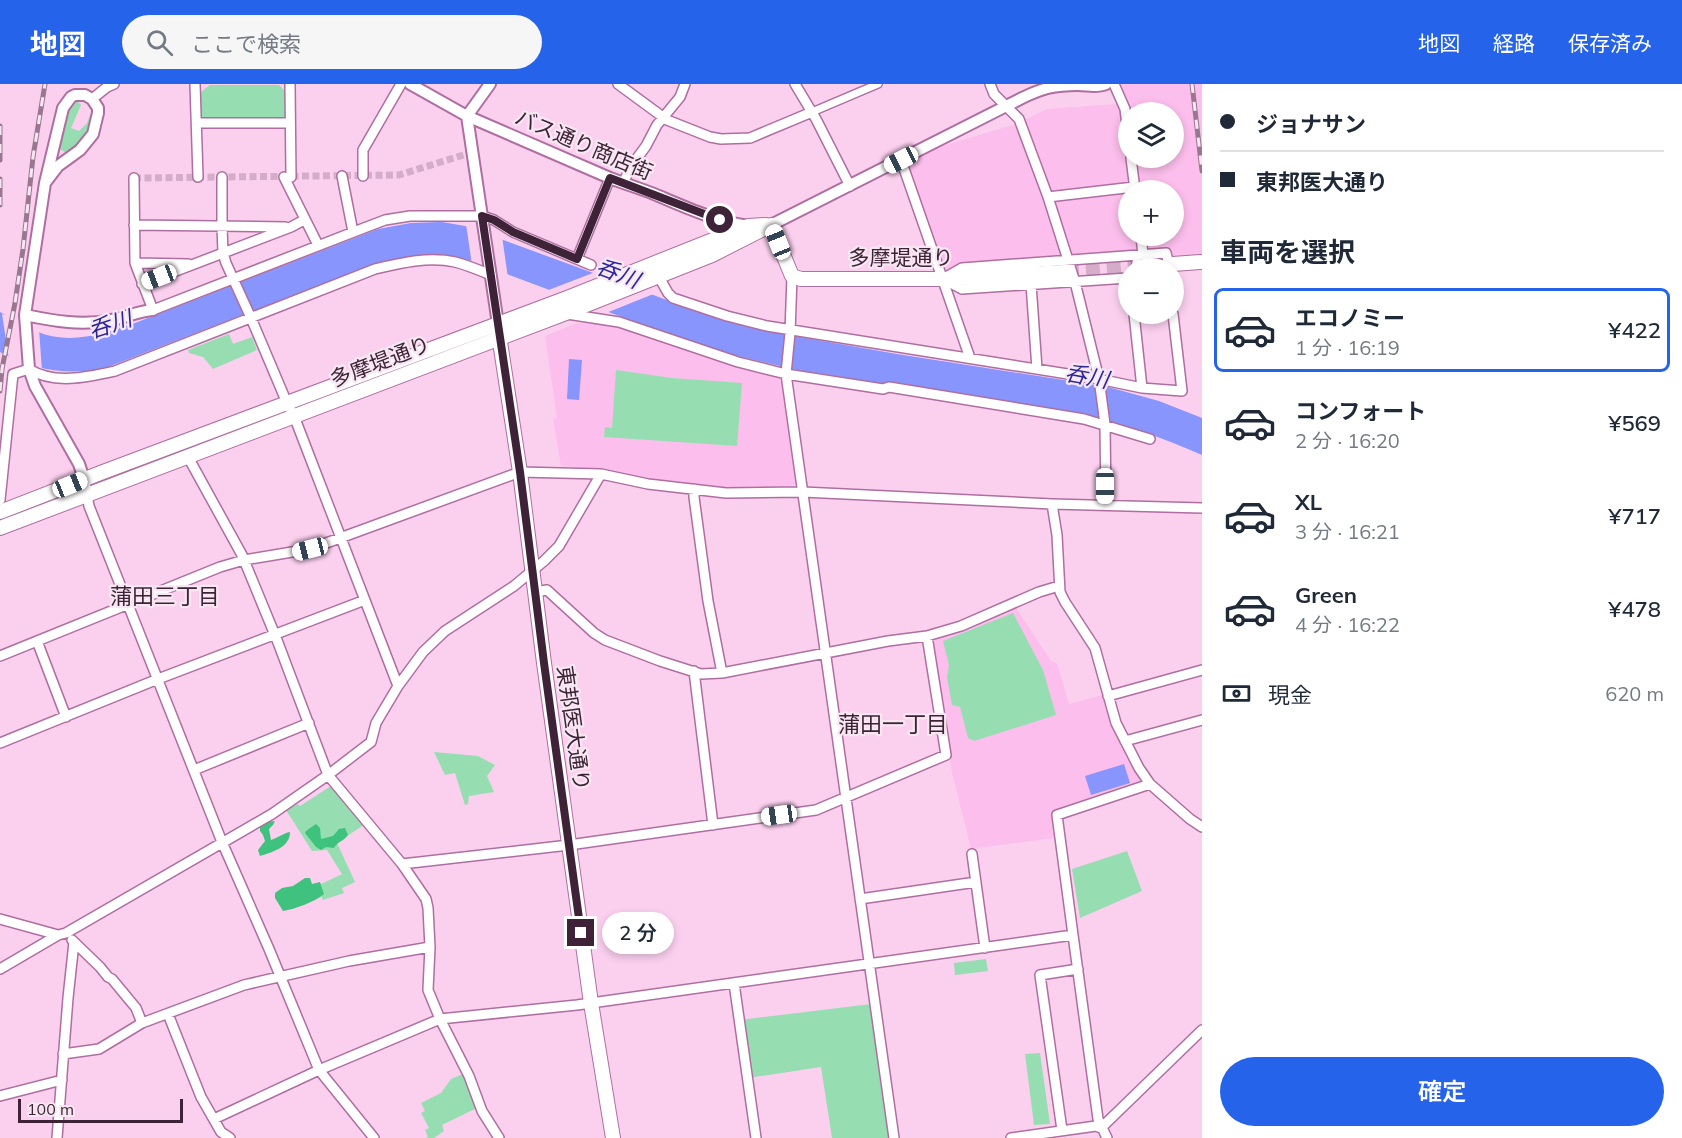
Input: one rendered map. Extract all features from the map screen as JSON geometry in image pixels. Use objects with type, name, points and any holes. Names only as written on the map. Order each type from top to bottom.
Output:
[{"type":"main road","name":"多摩堤通り","points":[[0,528],[294,416],[499,331],[567,298],[748,226],[771,225]]},
{"type":"main road","name":"多摩堤通り","points":[[0,512],[287,403],[499,331],[566,314],[722,250],[771,225]]},
{"type":"main road","points":[[771,225],[792,276]]},
{"type":"main road","points":[[1184,262],[1200,262]]},
{"type":"main road","name":"多摩堤通り","points":[[792,276],[804,279],[943,279],[1070,271]]},
{"type":"main road","name":"東邦医大通り","points":[[499,331],[591,1003],[613,1138]]},
{"type":"street","points":[[68,84],[75,94]]},
{"type":"street","points":[[92,99],[114,84]]},
{"type":"street","points":[[195,84],[198,177]]},
{"type":"street","points":[[290,84],[287,177],[304,220],[318,245]]},
{"type":"street","points":[[363,176],[363,150],[401,84]]},
{"type":"street","name":"バス通り商店街","points":[[410,84],[468,116],[610,178],[732,224],[748,226]]},
{"type":"street","points":[[490,84],[468,116],[499,331]]},
{"type":"street","points":[[618,84],[663,117],[710,137],[731,139],[750,138],[878,84]]},
{"type":"street","points":[[623,183],[657,125],[676,103],[685,84]]},
{"type":"street","points":[[795,84],[850,186]]},
{"type":"street","points":[[990,84],[994,94],[1020,119],[1048,197],[1070,271],[1100,381],[1104,423],[1106,505]]},
{"type":"street","points":[[771,225],[1047,87],[1077,85],[1098,87],[1106,84]]},
{"type":"street","points":[[1114,84],[1122,102]]},
{"type":"street","points":[[45,183],[58,165],[81,150],[93,134],[98,113],[96,104],[85,95],[75,94],[63,108],[45,183],[26,318],[29,368],[35,386],[79,464],[89,506],[222,842],[319,1070],[374,1138]]},
{"type":"street","points":[[197,123],[290,123]]},
{"type":"street","points":[[53,149],[67,158]]},
{"type":"street","points":[[901,160],[970,358]]},
{"type":"street","points":[[342,176],[353,232]]},
{"type":"street","points":[[222,177],[223,253],[294,416],[398,686]]},
{"type":"street","points":[[134,178],[135,263],[153,310]]},
{"type":"street","points":[[577,259],[610,178]]},
{"type":"street","points":[[1048,197],[1118,191]]},
{"type":"street","points":[[26,318],[86,323],[115,320],[141,311],[153,310],[234,281],[353,232],[386,220],[410,216],[482,216],[494,220],[513,232],[591,265]]},
{"type":"street","points":[[142,284],[304,220]]},
{"type":"street","points":[[134,225],[291,227]]},
{"type":"street","points":[[1140,258],[1143,255],[1142,246]]},
{"type":"street","points":[[943,279],[962,289],[1031,284],[1070,271],[1143,255],[1155,258]]},
{"type":"street","points":[[29,368],[33,372],[56,378],[93,376],[115,370],[375,269],[395,264],[426,261],[452,262],[490,274]]},
{"type":"street","points":[[135,263],[194,264]]},
{"type":"street","points":[[1070,271],[1118,277]]},
{"type":"street","points":[[792,276],[786,373],[894,1138]]},
{"type":"street","points":[[659,277],[673,298],[727,316],[790,332],[970,358],[1142,388],[1182,391],[1174,324]]},
{"type":"street","points":[[1031,284],[1037,369]]},
{"type":"street","points":[[566,314],[619,322],[738,362],[786,373],[1084,419],[1104,423],[1150,439]]},
{"type":"street","points":[[1135,324],[1142,388]]},
{"type":"street","points":[[0,500],[13,374],[29,368]]},
{"type":"street","points":[[188,457],[244,560],[328,775],[402,864],[426,899],[430,947],[428,990],[469,1076],[482,1111],[499,1138]]},
{"type":"street","points":[[0,656],[220,567],[244,560],[298,552],[520,472],[601,474],[648,484],[726,493],[803,492],[1052,504],[1202,508]]},
{"type":"street","points":[[0,969],[272,814],[371,742],[376,723],[398,686],[423,652],[445,631],[514,586],[559,546],[601,474]]},
{"type":"street","points":[[694,489],[708,601],[722,673]]},
{"type":"street","points":[[1052,504],[1057,535],[1060,592],[1095,648],[1116,723],[1139,768],[1150,784],[1202,827]]},
{"type":"street","points":[[535,592],[547,590],[594,633],[605,640],[701,674],[722,673],[927,636],[961,626],[1039,591],[1059,586]]},
{"type":"street","points":[[0,743],[158,679],[365,600]]},
{"type":"street","points":[[402,864],[569,845],[816,810],[946,755],[927,636]]},
{"type":"street","points":[[37,641],[66,717]]},
{"type":"street","points":[[1108,696],[1202,670]]},
{"type":"street","points":[[694,671],[713,825]]},
{"type":"street","points":[[1125,741],[1202,720]]},
{"type":"street","points":[[194,770],[309,723]]},
{"type":"street","points":[[1107,1138],[1098,1119],[1057,815],[1150,784]]},
{"type":"street","points":[[972,854],[984,948]]},
{"type":"street","points":[[860,899],[976,882]]},
{"type":"street","points":[[0,919],[62,934],[74,942],[112,979],[136,1008],[142,1023]]},
{"type":"street","points":[[214,1119],[319,1070],[440,1019],[591,1003],[1072,934]]},
{"type":"street","points":[[57,1138],[74,942]]},
{"type":"street","points":[[63,1054],[99,1049],[142,1023],[244,985],[350,961],[430,947]]},
{"type":"street","points":[[1062,1130],[1040,975],[1078,969]]},
{"type":"street","points":[[734,983],[756,1138]]},
{"type":"street","points":[[168,1014],[201,1096],[225,1137]]},
{"type":"street","points":[[1101,1128],[1202,1030]]},
{"type":"street","points":[[0,1096],[62,1080]]},
{"type":"street","points":[[1011,1138],[1096,1126],[1101,1128]]},
{"type":"shaded area","points":[[1122,84],[1202,84],[1202,271],[1199,255],[1118,258],[1118,261],[943,274],[902,158],[1016,124],[1047,109],[1117,104]]},
{"type":"shaded area","points":[[577,323],[618,327],[716,361],[778,377],[784,386],[796,483],[752,489],[710,487],[660,481],[606,469],[561,466],[553,419],[557,418],[545,336]]},
{"type":"shaded area","points":[[1014,605],[1051,661],[1057,663],[1069,704],[1102,695],[1110,721],[1126,757],[1140,779],[1138,785],[1053,813],[1055,838],[971,849],[952,773],[932,638]]},
{"type":"green space","points":[[210,85],[279,85],[286,92],[286,117],[284,119],[204,120],[201,117],[201,92]]},
{"type":"green space","points":[[77,101],[81,105],[71,128],[79,131],[87,123],[92,110],[92,115],[88,128],[80,141],[65,152],[58,148],[62,129],[69,109]]},
{"type":"green space","points":[[229,334],[233,344],[252,337],[257,350],[213,369],[203,357],[189,353],[188,350]]},
{"type":"green space","points":[[616,370],[672,378],[742,383],[737,446],[604,437],[605,427],[612,428]]},
{"type":"green space","points":[[1013,613],[1043,670],[1056,715],[974,741],[968,738],[960,707],[952,705],[947,677],[949,665],[943,641]]},
{"type":"green space","points":[[434,752],[478,756],[495,765],[487,776],[494,792],[469,796],[468,804],[465,805],[455,773],[445,775]]},
{"type":"green space","points":[[331,786],[365,824],[337,843],[355,882],[342,888],[344,893],[323,900],[317,886],[342,874],[327,850],[312,851],[286,810],[298,804],[300,806]]},
{"type":"green space","points":[[275,821],[269,829],[271,840],[290,832],[287,842],[280,848],[260,856],[258,850],[265,841],[260,827],[266,822]]},
{"type":"green space","points":[[316,824],[320,828],[321,839],[333,836],[339,829],[345,828],[348,835],[334,848],[326,847],[321,850],[305,833]]},
{"type":"green space","points":[[1127,851],[1142,891],[1080,918],[1072,869]]},
{"type":"green space","points":[[305,878],[310,878],[312,884],[320,882],[324,894],[305,905],[283,911],[275,898],[275,893]]},
{"type":"green space","points":[[986,959],[988,971],[955,975],[954,963]]},
{"type":"green space","points":[[871,1004],[890,1138],[832,1138],[821,1067],[748,1078],[739,1020]]},
{"type":"green space","points":[[1040,1053],[1050,1124],[1034,1125],[1025,1054]]},
{"type":"green space","points":[[463,1074],[467,1076],[479,1107],[442,1125],[444,1131],[434,1138],[425,1138],[428,1137],[425,1130],[429,1128],[421,1113],[425,1111],[421,1103],[441,1093],[451,1079]]},
{"type":"water","points":[[442,222],[465,226],[686,307],[766,331],[1108,387],[1159,401],[1202,418],[1202,455],[1145,432],[1086,415],[797,370],[733,355],[686,341],[472,261],[447,256],[399,258],[374,264],[108,367],[80,371],[52,370],[26,363],[0,352],[0,312],[33,330],[50,336],[75,338],[99,334],[135,323],[378,229],[411,223]]},
{"type":"water","points":[[569,359],[582,360],[579,400],[567,399]]},
{"type":"water","points":[[1124,764],[1130,783],[1091,795],[1085,776]]},
{"type":"pier","points":[[466,224],[502,236],[508,278],[472,265]]},
{"type":"pier","points":[[598,271],[656,293],[606,313],[546,291]]},
{"type":"pier","points":[[2,314],[20,319],[39,329],[42,371],[9,360]]},
{"type":"tunnel","points":[[134,178],[399,175],[473,152]]},
{"type":"tunnel","points":[[1065,272],[1118,268]]},
{"type":"railway","points":[[0,391],[23,249],[33,157],[45,84]]},
{"type":"railway","points":[[1192,84],[1202,171]]},
{"type":"railway","points":[[0,126],[0,160]]},
{"type":"railway","points":[[0,179],[0,205]]},
{"type":"district","name":"蒲田三丁目","points":[[165,596]]},
{"type":"district","name":"蒲田一丁目","points":[[893,724]]},
{"type":"route","points":[[581,933],[520,472],[482,216],[577,259],[610,178],[720,220]]},
{"type":"water label","name":"呑川","points":[[618,273]]},
{"type":"water label","name":"呑川","points":[[110,324]]},
{"type":"water label","name":"呑川","points":[[1087,376]]}]
